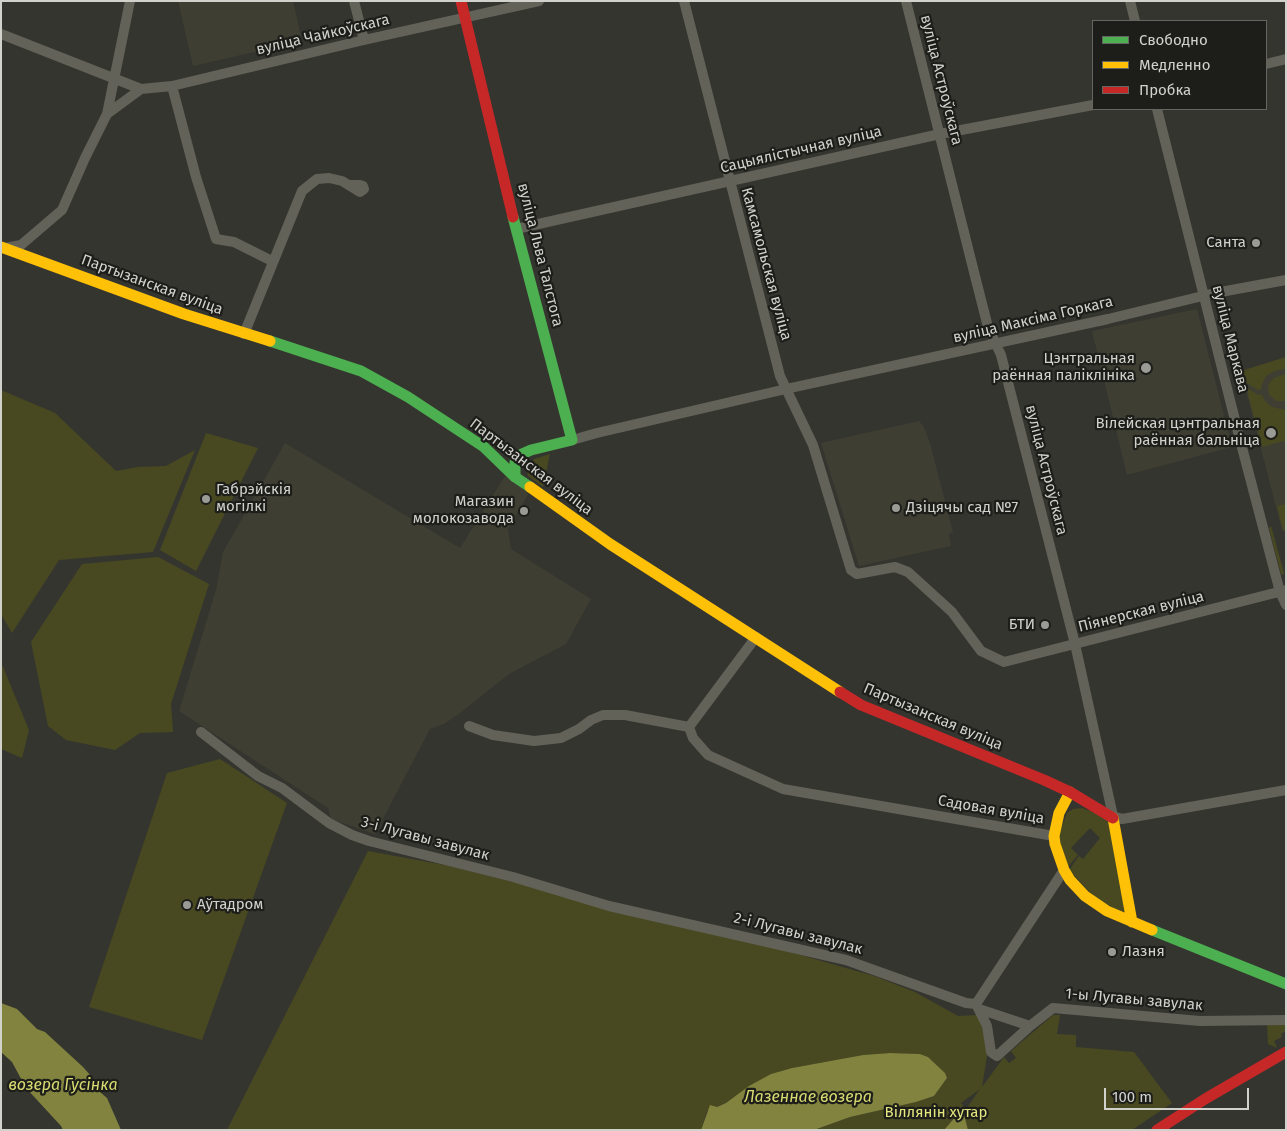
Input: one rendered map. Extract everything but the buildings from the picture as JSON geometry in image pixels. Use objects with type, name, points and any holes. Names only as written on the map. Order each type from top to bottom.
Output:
[{"type":"main road","name":"вуліца Льва Талстога","points":[[461,1],[516,229],[572,440]]},
{"type":"main road","name":"Партызанская вуліца","points":[[3,247],[184,314],[346,365],[361,372],[408,397],[484,447],[515,477],[610,544],[860,705],[1070,792],[1112,816]]},
{"type":"main road","points":[[484,447],[501,453],[531,450],[572,440]]},
{"type":"main road","points":[[515,477],[514,467],[516,460],[531,450]]},
{"type":"main road","points":[[1054,836],[1059,813],[1070,792]]},
{"type":"main road","name":"вуліца Астроўскага","points":[[1112,816],[1132,922]]},
{"type":"main road","name":"Садовая вуліца","points":[[1054,836],[1064,870],[1070,880],[1085,896],[1107,911],[1286,984]]},
{"type":"main road","points":[[1157,1130],[1205,1099],[1286,1052]]},
{"type":"street","points":[[3,247],[21,245],[62,210],[107,114],[130,1]]},
{"type":"street","points":[[354,1],[364,40]]},
{"type":"street","name":"вуліца Чайкоўскага","points":[[1,34],[141,89],[172,86],[539,1]]},
{"type":"street","name":"Камсамольская вуліца","points":[[684,1],[729,182],[780,376],[786,389]]},
{"type":"street","name":"вуліца Астроўскага","points":[[906,1],[983,310],[1001,355],[1075,644],[1112,816]]},
{"type":"street","points":[[1130,1],[1135,20]]},
{"type":"street","points":[[1267,64],[1286,59]]},
{"type":"street","points":[[172,86],[196,177],[216,239],[234,242],[272,261]]},
{"type":"street","points":[[107,114],[141,89]]},
{"type":"street","name":"Сацыялістычная вуліца","points":[[516,229],[940,134],[1092,104]]},
{"type":"street","name":"вуліца Маркава","points":[[1157,110],[1239,436],[1286,605]]},
{"type":"street","points":[[244,334],[298,196],[306,186],[318,179],[329,178],[350,185]]},
{"type":"street","name":"вуліца Максіма Горкага","points":[[572,440],[786,389],[1108,319],[1204,295],[1286,280]]},
{"type":"street","name":"Піянерская вуліца","points":[[786,389],[813,445],[851,570],[857,574],[895,567],[908,572],[952,612],[981,651],[1004,662],[1283,591]]},
{"type":"street","points":[[469,726],[493,735],[534,741],[562,738],[591,720],[603,715],[625,715],[689,727],[756,637]]},
{"type":"street","name":"Садовая вуліца","points":[[689,727],[693,738],[708,756],[783,789],[1054,836]]},
{"type":"street","name":"3-і Лугавы завулак","points":[[201,732],[258,776],[282,788],[329,823],[352,835],[415,854],[513,878],[609,906]]},
{"type":"street","name":"Партызанская вуліца","points":[[1112,816],[1122,819],[1286,790]]},
{"type":"street","points":[[977,1007],[1064,870]]},
{"type":"street","name":"2-і Лугавы завулак","points":[[609,906],[846,960],[1030,1026]]},
{"type":"street","name":"1-ы Лугавы завулак","points":[[977,1007],[987,1026],[991,1052],[997,1056],[1053,1008],[1200,1021],[1286,1020]]},
{"type":"shaded area","points":[[178,1],[293,1],[302,41],[193,66]]},
{"type":"shaded area","points":[[1197,309],[1232,447],[1127,475],[1092,331]]},
{"type":"shaded area","name":"Вілейская цэнтральная раённая бальніца","points":[[1286,357],[1286,532],[1282,530],[1241,371]]},
{"type":"shaded area","points":[[919,421],[924,427],[930,443],[953,532],[949,534],[951,546],[859,566],[821,443]]},
{"type":"shaded area","points":[[285,443],[460,548],[505,476],[533,486],[508,529],[511,549],[591,599],[566,644],[509,674],[460,713],[444,724],[430,729],[375,834],[331,819],[328,808],[179,711],[216,590],[223,552]]},
{"type":"green space","points":[[1286,357],[1286,369],[1275,371],[1266,376],[1261,390],[1244,381],[1241,371]]},
{"type":"green space","points":[[1286,374],[1286,401],[1276,401],[1269,394],[1268,385],[1274,378]]},
{"type":"green space","points":[[1246,387],[1258,395],[1262,395],[1265,401],[1272,407],[1286,410],[1286,445],[1284,441],[1262,447]]},
{"type":"green space","points":[[1,390],[55,413],[116,471],[138,467],[166,466],[195,450],[153,552],[59,560],[12,633],[1,614]]},
{"type":"green space","name":"Габрэйскія могілкі","points":[[206,433],[258,448],[196,571],[160,550]]},
{"type":"green space","points":[[550,454],[543,487],[528,476],[527,470],[534,459]]},
{"type":"green space","points":[[1286,504],[1286,532],[1283,529],[1277,506]]},
{"type":"green space","points":[[1271,526],[1283,575],[1281,574],[1269,528]]},
{"type":"green space","points":[[158,557],[209,584],[171,704],[173,732],[140,733],[115,750],[66,740],[48,726],[31,642],[82,564]]},
{"type":"green space","points":[[1,662],[29,730],[22,758],[1,749]]},
{"type":"green space","name":"Аўтадром","points":[[220,759],[287,803],[202,1040],[89,1007],[167,773]]},
{"type":"green space","points":[[1082,808],[1107,817],[1129,915],[1097,900],[1069,870],[1079,856],[1083,859],[1100,838],[1090,828],[1071,848],[1078,855],[1067,868],[1058,837],[1067,813],[1073,809]]},
{"type":"green space","name":"Віллянін хутар","points":[[368,851],[450,866],[783,950],[874,976],[915,992],[958,1016],[977,1015],[983,1030],[987,1056],[982,1087],[1004,1057],[1009,1063],[1016,1058],[1011,1051],[1053,1015],[1060,1015],[1057,1034],[1076,1035],[1076,1047],[1134,1052],[1172,1103],[1132,1130],[968,1130],[964,1114],[957,1115],[944,1130],[814,1130],[850,1117],[934,1096],[947,1078],[945,1073],[928,1057],[920,1054],[890,1053],[863,1055],[792,1068],[771,1074],[726,1103],[707,1111],[701,1130],[227,1130]],"holes":[[[980,1089],[966,1109],[961,1103]]]},
{"type":"green space","points":[[1286,1024],[1286,1031],[1281,1034],[1282,1037],[1274,1041],[1277,1048],[1268,1044],[1267,1025]]},
{"type":"water","name":"возера Гусінка","points":[[1,1003],[17,1009],[37,1029],[45,1032],[83,1067],[91,1076],[93,1086],[107,1098],[121,1130],[63,1130],[26,1088],[12,1062],[1,1052]]},
{"type":"water","name":"Лазеннае возера","points":[[890,1053],[920,1054],[928,1057],[945,1073],[947,1078],[934,1096],[850,1117],[814,1130],[701,1130],[710,1105],[717,1107],[726,1103],[749,1086],[771,1074],[792,1068],[863,1055]]},
{"type":"water","points":[[964,1114],[968,1130],[944,1130],[957,1115]]},
{"type":"traffic: fast","points":[[513,217],[572,440],[522,454],[515,462],[515,477]]},
{"type":"traffic: fast","points":[[270,341],[361,371],[408,397],[484,447],[515,477],[530,487]]},
{"type":"traffic: fast","points":[[1152,930],[1286,984]]},
{"type":"traffic: slow","points":[[1,247],[184,314],[270,341]]},
{"type":"traffic: slow","points":[[530,487],[610,544],[840,692]]},
{"type":"traffic: slow","points":[[1070,792],[1059,813],[1054,836],[1064,870],[1070,880],[1085,896],[1107,911],[1152,930]]},
{"type":"traffic: slow","points":[[1113,818],[1132,922]]},
{"type":"traffic: jam","points":[[461,1],[513,217]]},
{"type":"traffic: jam","points":[[840,692],[861,705],[1044,780],[1070,792],[1113,818]]},
{"type":"traffic: jam","points":[[1157,1130],[1205,1099],[1286,1052]]},
{"type":"place","name":"Санта","points":[[1256,243]]},
{"type":"place","name":"Цэнтральная раённая паліклініка","points":[[1146,368]]},
{"type":"place","name":"Вілейская цэнтральная раённая бальніца","points":[[1271,433]]},
{"type":"place","name":"Габрэйскія могілкі","points":[[206,499]]},
{"type":"place","name":"Дзіцячы сад №7","points":[[896,508]]},
{"type":"place","name":"Магазин молокозавода","points":[[524,511]]},
{"type":"place","name":"БТИ","points":[[1045,625]]},
{"type":"place","name":"Аўтадром","points":[[187,905]]},
{"type":"place","name":"Лазня","points":[[1112,952]]}]
